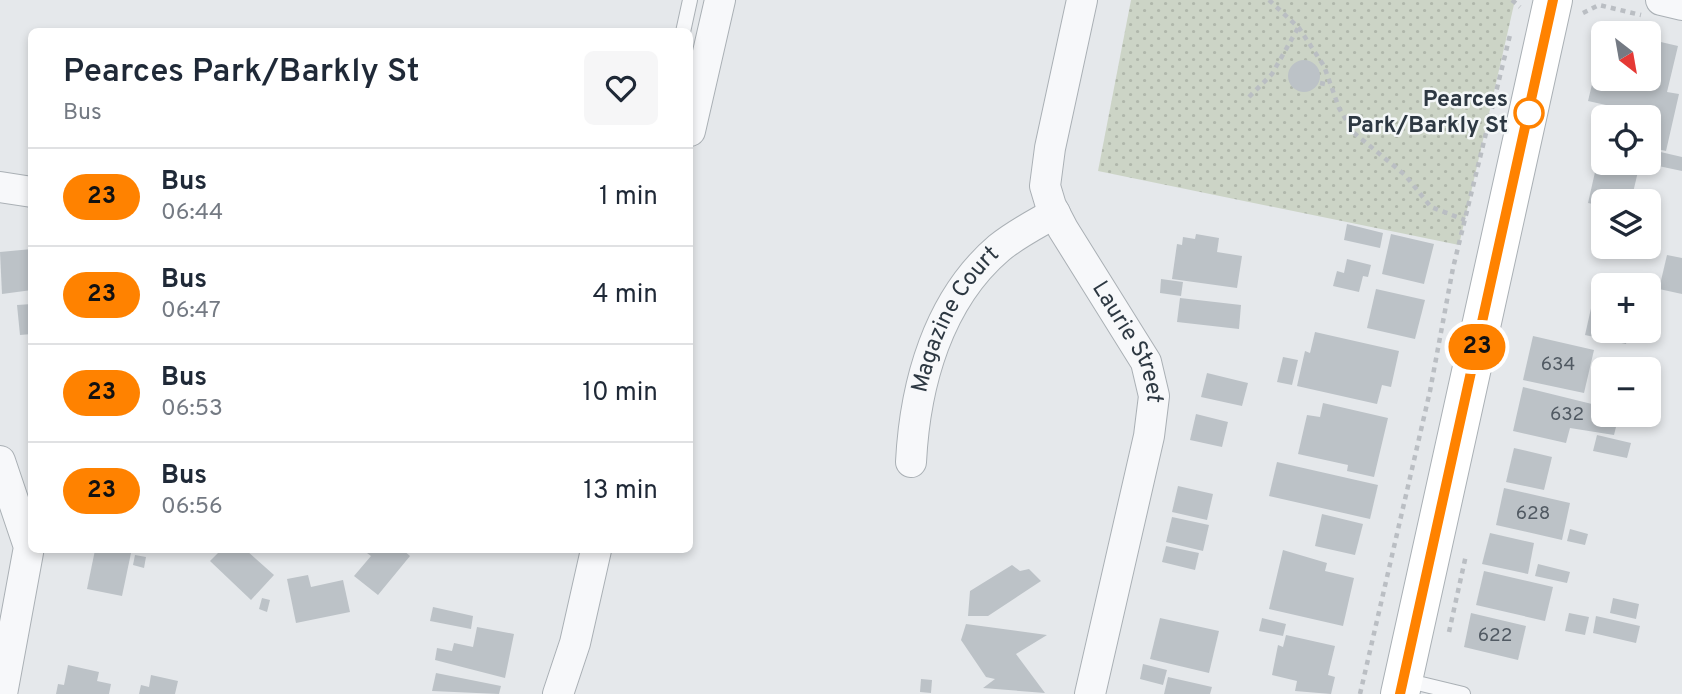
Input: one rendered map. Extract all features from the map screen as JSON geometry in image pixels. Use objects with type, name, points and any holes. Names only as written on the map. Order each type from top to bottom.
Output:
[{"type":"main road","points":[[1402,687],[1553,5]]},
{"type":"street","points":[[693,118],[720,0]]},
{"type":"street","name":"Laurie Street","points":[[1082,0],[1046,166],[1045,186],[1055,213],[1142,352],[1154,396],[1149,436],[1090,694]]},
{"type":"street","points":[[1654,8],[1682,5]]},
{"type":"street","points":[[0,187],[28,191]]},
{"type":"street","name":"Magazine Court","points":[[911,462],[916,415],[931,352],[959,292],[998,249],[1055,213]]},
{"type":"street","points":[[0,461],[28,544]]},
{"type":"street","points":[[2,694],[28,552]]},
{"type":"street","points":[[558,694],[575,643],[595,553]]},
{"type":"lane","points":[[684,28],[690,0]]},
{"type":"lane","points":[[1402,687],[1463,694]]},
{"type":"path","points":[[1269,0],[1299,27],[1324,66],[1353,132],[1405,175],[1431,207],[1465,220]]},
{"type":"path","points":[[1512,0],[1553,5],[1599,3],[1654,8]]},
{"type":"path","points":[[1249,97],[1272,74],[1299,27]]},
{"type":"path","points":[[1360,694],[1430,391],[1452,268],[1511,34]]},
{"type":"path","points":[[1320,83],[1331,86]]},
{"type":"shaded area","points":[[1131,0],[1515,0],[1459,245],[1098,171]]},
{"type":"building","points":[[1661,42],[1678,46],[1667,92],[1679,94],[1666,151],[1661,150],[1661,105],[1606,105],[1588,101],[1591,89],[1591,91],[1661,91]]},
{"type":"building","points":[[1304,60],[1315,65],[1320,76],[1315,87],[1304,92],[1293,87],[1288,76],[1293,65]]},
{"type":"building","points":[[1661,152],[1682,157],[1682,171],[1661,167]]},
{"type":"building","points":[[1594,175],[1637,175],[1634,189],[1591,189]]},
{"type":"building","points":[[1347,224],[1383,233],[1380,248],[1344,240]]},
{"type":"building","points":[[1196,234],[1219,238],[1217,252],[1242,256],[1237,288],[1172,279],[1177,244],[1182,245],[1183,237],[1195,239]]},
{"type":"building","points":[[1391,234],[1434,244],[1424,284],[1382,274]]},
{"type":"building","points":[[28,249],[28,291],[2,294],[0,252]]},
{"type":"building","points":[[1667,255],[1682,258],[1682,294],[1661,289]]},
{"type":"building","points":[[1347,259],[1371,265],[1368,277],[1363,276],[1359,292],[1333,286],[1337,271],[1344,273]]},
{"type":"building","points":[[1161,279],[1183,282],[1181,296],[1160,293]]},
{"type":"building","points":[[1376,289],[1425,300],[1415,339],[1367,328]]},
{"type":"building","points":[[1180,298],[1241,305],[1239,329],[1177,322]]},
{"type":"building","points":[[28,304],[28,334],[20,335],[17,305]]},
{"type":"building","points":[[1591,308],[1591,336],[1585,335]]},
{"type":"building","points":[[1315,332],[1399,351],[1391,387],[1382,385],[1377,404],[1297,386],[1305,351],[1310,353]]},
{"type":"building","points":[[1533,336],[1594,350],[1584,393],[1523,380]]},
{"type":"building","points":[[1283,357],[1298,360],[1292,385],[1277,382]]},
{"type":"building","points":[[1207,373],[1248,383],[1242,406],[1201,397]]},
{"type":"building","points":[[1523,387],[1591,404],[1591,427],[1616,427],[1614,435],[1570,428],[1566,443],[1513,431]]},
{"type":"building","points":[[1323,403],[1388,418],[1374,477],[1347,471],[1348,465],[1298,454],[1307,415],[1320,417]]},
{"type":"building","points":[[1196,414],[1228,422],[1222,447],[1190,440]]},
{"type":"building","points":[[1597,435],[1631,443],[1627,458],[1593,451]]},
{"type":"building","points":[[1514,448],[1552,457],[1544,490],[1506,482]]},
{"type":"building","points":[[1277,462],[1378,485],[1370,519],[1269,496]]},
{"type":"building","points":[[1178,486],[1213,494],[1207,520],[1172,512]]},
{"type":"building","points":[[1504,488],[1570,503],[1562,540],[1496,525]]},
{"type":"building","points":[[1322,514],[1363,524],[1355,555],[1315,546]]},
{"type":"building","points":[[1172,517],[1209,525],[1203,551],[1166,542]]},
{"type":"building","points":[[1570,529],[1588,534],[1585,545],[1567,541]]},
{"type":"building","points":[[1490,533],[1534,543],[1528,574],[1482,564]]},
{"type":"building","points":[[1166,546],[1199,553],[1195,570],[1162,562]]},
{"type":"building","points":[[1283,550],[1327,563],[1325,571],[1354,578],[1343,626],[1269,609]]},
{"type":"building","points":[[94,553],[131,553],[122,596],[87,589]]},
{"type":"building","points":[[218,553],[249,553],[274,575],[251,600],[210,561]]},
{"type":"building","points":[[367,553],[406,553],[410,556],[378,595],[354,576],[371,556]]},
{"type":"building","points":[[135,555],[146,557],[144,568],[133,565]]},
{"type":"building","points":[[1538,564],[1570,572],[1567,583],[1535,576]]},
{"type":"building","points":[[1012,565],[1020,571],[1029,569],[1041,581],[988,616],[968,616],[970,591]]},
{"type":"building","points":[[1484,571],[1553,587],[1545,621],[1476,605]]},
{"type":"building","points":[[308,575],[311,587],[343,580],[350,612],[296,623],[287,579]]},
{"type":"building","points":[[262,598],[270,600],[267,612],[259,609]]},
{"type":"building","points":[[1613,598],[1639,604],[1636,619],[1610,613]]},
{"type":"building","points":[[433,607],[473,616],[471,629],[430,621]]},
{"type":"building","points":[[1471,613],[1526,626],[1518,660],[1464,647]]},
{"type":"building","points":[[1569,613],[1589,617],[1585,635],[1565,631]]},
{"type":"building","points":[[1596,616],[1640,626],[1636,643],[1593,633]]},
{"type":"building","points":[[1160,618],[1219,631],[1209,673],[1150,659]]},
{"type":"building","points":[[1262,618],[1286,624],[1283,636],[1259,631]]},
{"type":"building","points":[[966,624],[1047,635],[1016,654],[1045,693],[983,688],[995,679],[986,677],[961,640]]},
{"type":"building","points":[[477,627],[514,634],[505,678],[435,660],[437,648],[452,651],[454,643],[473,647]]},
{"type":"building","points":[[1286,635],[1335,646],[1328,675],[1335,677],[1331,694],[1295,691],[1297,681],[1272,675],[1278,645],[1283,647]]},
{"type":"building","points":[[1143,664],[1167,670],[1163,685],[1140,679]]},
{"type":"building","points":[[68,665],[99,672],[97,681],[111,684],[109,694],[56,694],[58,684],[64,685]]},
{"type":"building","points":[[436,673],[501,686],[499,694],[432,691]]},
{"type":"building","points":[[151,675],[178,681],[175,694],[139,694],[141,685],[149,687]]},
{"type":"building","points":[[1168,677],[1212,687],[1210,694],[1164,694]]},
{"type":"building","points":[[921,679],[932,680],[931,693],[920,692]]},
{"type":"bus line","name":"23","points":[[1400,694],[1553,0]]},
{"type":"place","name":"Pearces Park/Barkly St","points":[[1529,113]]}]
